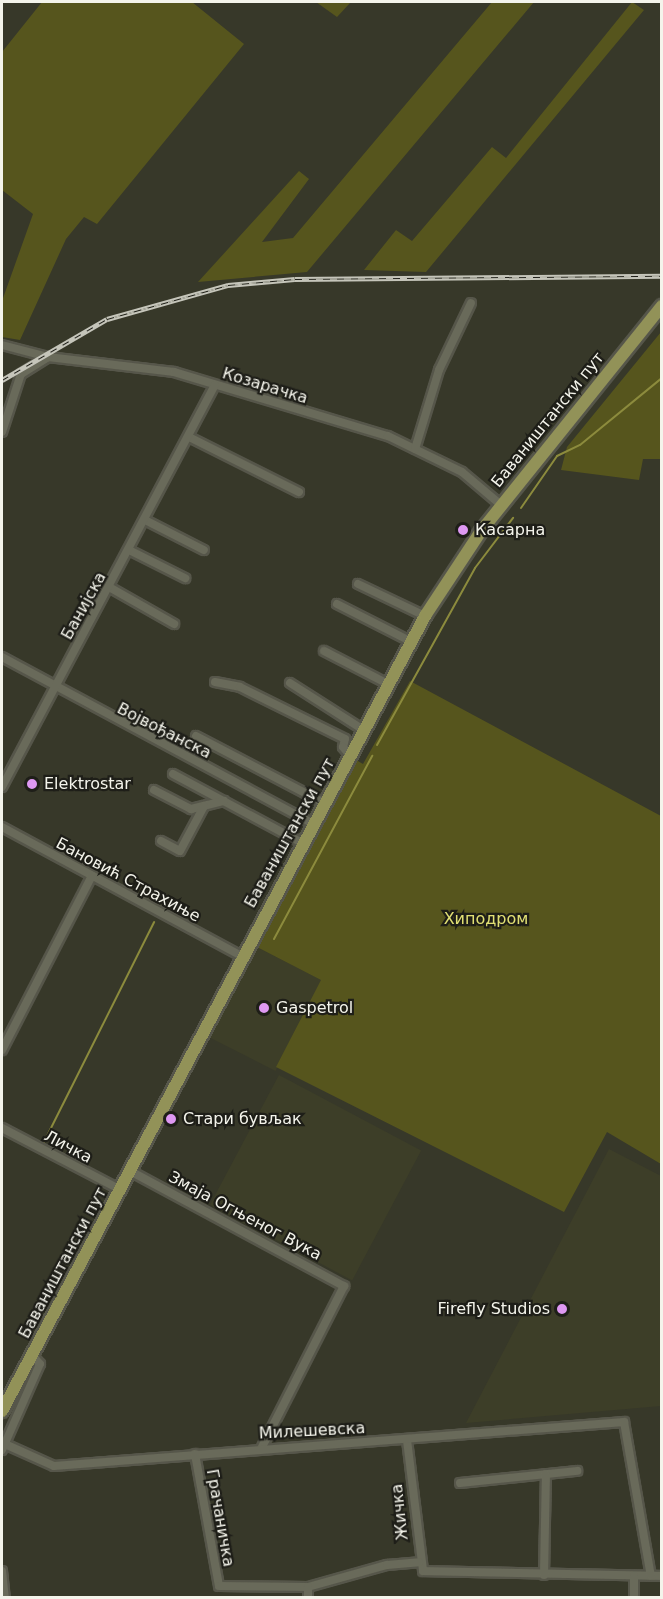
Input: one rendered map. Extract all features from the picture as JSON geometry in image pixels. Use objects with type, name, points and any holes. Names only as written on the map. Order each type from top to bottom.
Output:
[{"type":"main road","name":"Баваништански пут","points":[[2,1411],[132,1172],[242,957],[315,825],[425,616],[501,505],[662,306]]},
{"type":"street","points":[[415,449],[440,370],[471,303]]},
{"type":"street","name":"Козарачка","points":[[2,345],[48,357],[174,372],[415,449],[462,472],[501,505]]},
{"type":"street","points":[[2,432],[21,374],[48,357]]},
{"type":"street","name":"Банијска","points":[[2,787],[215,386]]},
{"type":"street","points":[[189,437],[299,492]]},
{"type":"street","points":[[145,520],[204,550]]},
{"type":"street","points":[[129,550],[185,578]]},
{"type":"street","points":[[358,584],[425,616]]},
{"type":"street","points":[[109,587],[174,624]]},
{"type":"street","points":[[337,604],[411,642]]},
{"type":"street","points":[[324,651],[390,685]]},
{"type":"street","name":"Војвођанска","points":[[2,657],[54,689],[315,825]]},
{"type":"street","points":[[215,682],[240,687],[345,739],[343,747],[351,757]]},
{"type":"street","points":[[290,683],[365,731]]},
{"type":"street","points":[[196,736],[326,804]]},
{"type":"street","points":[[172,774],[304,844]]},
{"type":"street","points":[[154,790],[191,809],[224,801]]},
{"type":"street","points":[[161,841],[180,851],[204,806]]},
{"type":"street","name":"Бановић Страхиње","points":[[2,827],[242,957]]},
{"type":"street","points":[[2,1050],[92,876]]},
{"type":"street","name":"Личка","points":[[2,1128],[121,1190]]},
{"type":"street","name":"Змаја Огњеног Вука","points":[[132,1172],[344,1286],[262,1447]]},
{"type":"street","points":[[4,1447],[40,1364],[32,1355]]},
{"type":"street","name":"Милешевска","points":[[4,1447],[54,1466],[262,1447],[407,1440],[624,1422],[651,1576]]},
{"type":"street","name":"Жичка","points":[[407,1440],[419,1562],[432,1575],[544,1575]]},
{"type":"street","name":"Грачаничка","points":[[195,1454],[219,1586],[308,1587]]},
{"type":"street","points":[[460,1483],[577,1471]]},
{"type":"street","points":[[546,1474],[544,1575],[662,1576]]},
{"type":"street","points":[[308,1598],[308,1587],[387,1564],[419,1562]]},
{"type":"street","points":[[2,1571],[5,1598]]},
{"type":"street","points":[[633,1598],[634,1576]]},
{"type":"shaded area","name":"Gaspetrol","points":[[255,946],[322,980],[276,1071],[209,1037]]},
{"type":"shaded area","points":[[279,1075],[421,1151],[352,1280],[210,1205]]},
{"type":"shaded area","points":[[609,1149],[661,1176],[661,1406],[466,1423]]},
{"type":"green space","points":[[42,2],[192,2],[244,44],[97,224],[84,217],[66,239],[20,340],[2,337],[2,301],[33,214],[2,190],[2,52]]},
{"type":"green space","points":[[316,2],[351,2],[337,17]]},
{"type":"green space","points":[[492,2],[534,2],[307,272],[198,282],[299,171],[309,179],[262,242],[293,238]]},
{"type":"green space","points":[[632,2],[644,10],[426,272],[364,270],[396,230],[412,241],[492,147],[506,158]]},
{"type":"green space","points":[[661,332],[661,459],[643,459],[639,480],[561,470],[567,447]]},
{"type":"green space","name":"Хиподром","points":[[410,681],[661,816],[661,1164],[607,1132],[564,1212],[276,1067],[321,980],[249,943],[351,757],[363,764]]},
{"type":"waterway","points":[[521,508],[557,456],[580,445],[662,378]]},
{"type":"waterway","points":[[377,745],[475,568],[513,518]]},
{"type":"waterway","points":[[274,939],[372,756]]},
{"type":"waterway","points":[[44,1142],[154,922]]},
{"type":"railway","points":[[2,380],[107,319],[228,285],[295,279],[662,276]]},
{"type":"place","name":"Касарна","points":[[463,530]]},
{"type":"place","name":"Elektrostar","points":[[32,784]]},
{"type":"place","name":"Gaspetrol","points":[[264,1008]]},
{"type":"place","name":"Стари бувљак","points":[[171,1119]]},
{"type":"place","name":"Firefly Studios","points":[[562,1309]]}]
